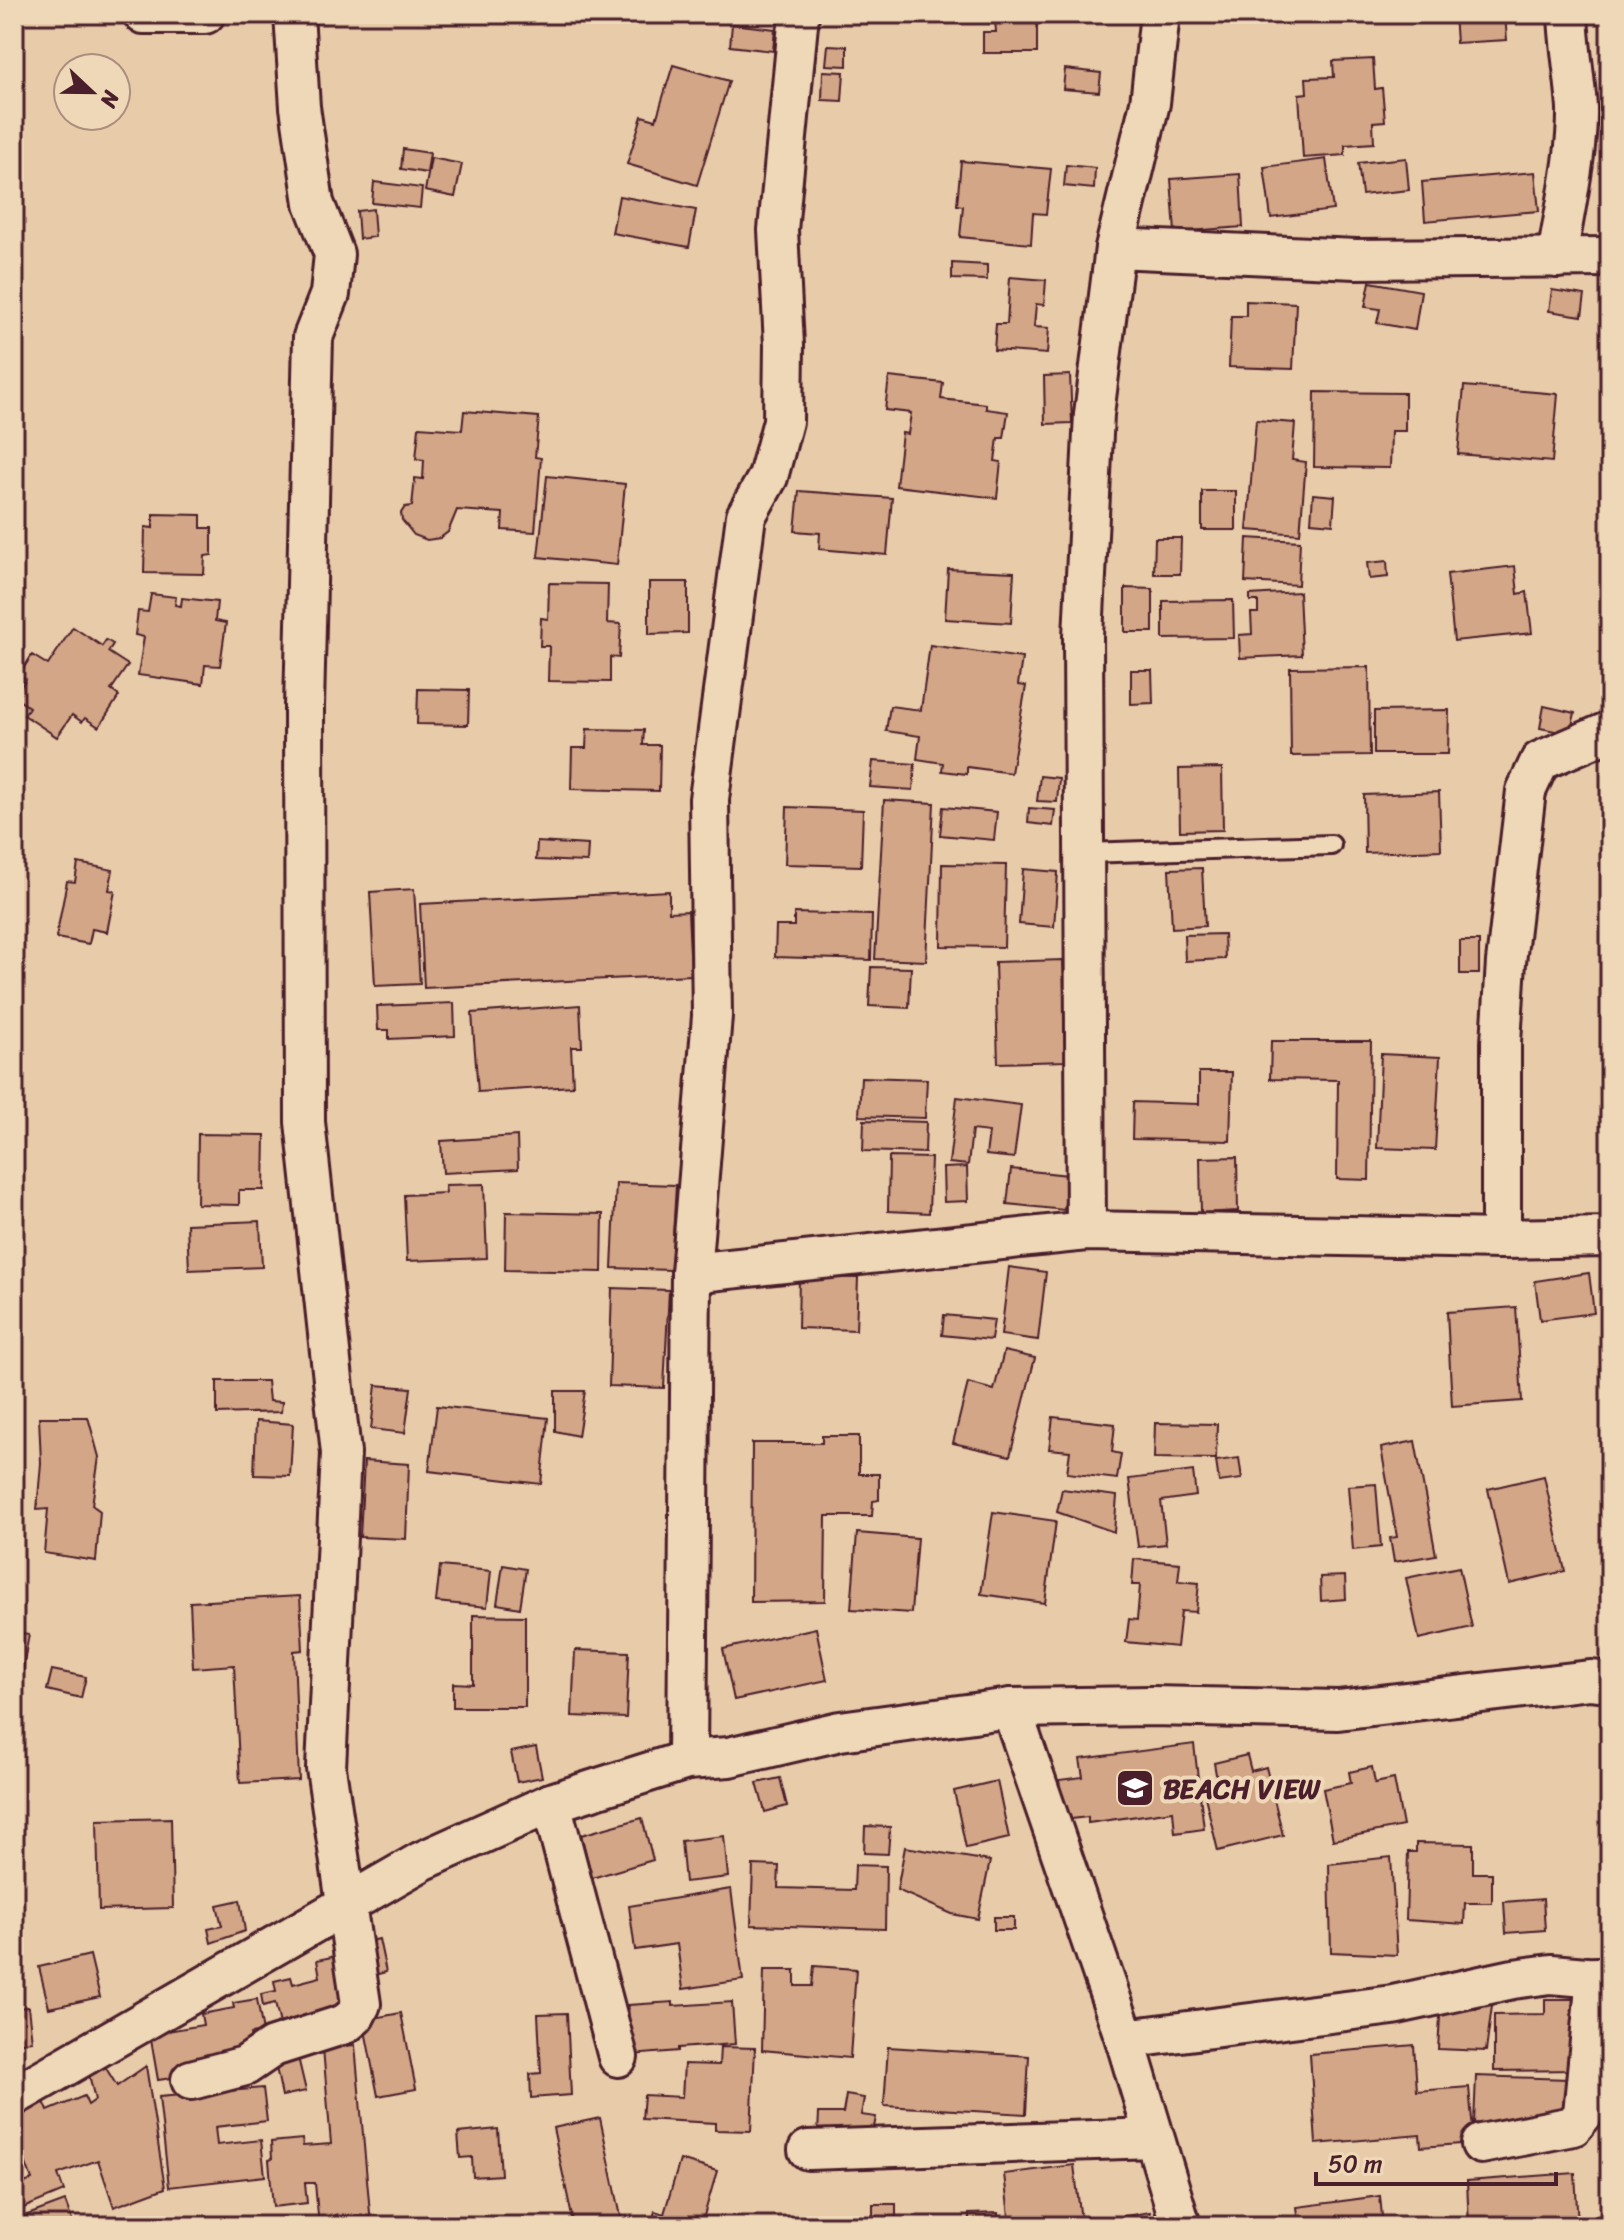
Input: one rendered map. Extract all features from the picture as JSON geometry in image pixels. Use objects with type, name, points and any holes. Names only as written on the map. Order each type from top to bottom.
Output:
[{"type":"street","points":[[143,14],[205,14]]},
{"type":"street","points":[[191,2080],[245,2066],[273,2047],[345,2024],[355,2016],[361,2004],[326,1768],[341,1453],[304,1106],[304,707],[313,337],[330,294],[334,254],[314,203],[300,107],[294,14]]},
{"type":"street","points":[[687,1760],[691,1273],[712,1016],[709,799],[746,516],[768,477],[783,421],[784,345],[778,230],[799,14]]},
{"type":"street","points":[[1086,1231],[1083,636],[1094,414],[1115,248],[1150,103],[1160,14]]},
{"type":"street","points":[[1557,258],[1577,109],[1568,14]]},
{"type":"street","points":[[1115,248],[1356,259],[1610,257]]},
{"type":"street","points":[[1501,1239],[1501,1042],[1506,962],[1526,791],[1540,761],[1610,731]]},
{"type":"street","points":[[691,1273],[1086,1231],[1501,1239],[1610,1237]]},
{"type":"street","points":[[14,2096],[422,1861],[551,1803],[687,1760],[729,1757],[840,1731],[1011,1708],[1151,1706],[1338,1710],[1590,1680],[1610,1682]]},
{"type":"street","points":[[1011,1708],[1125,2039],[1181,2226]]},
{"type":"street","points":[[551,1803],[618,2057]]},
{"type":"street","points":[[1125,2039],[1393,2005],[1538,1976],[1603,1978],[1583,2114],[1579,2122],[1573,2126],[1481,2144]]},
{"type":"street","points":[[808,2150],[1154,2138]]},
{"type":"lane","points":[[1085,853],[1331,845]]},
{"type":"building","points":[[981,14],[1050,14],[1050,19],[1037,18],[1037,53],[983,53],[983,32],[996,32],[995,19],[981,19]]},
{"type":"building","points":[[1454,14],[1505,14],[1507,40],[1456,43]]},
{"type":"building","points":[[732,24],[775,29],[773,51],[730,46]]},
{"type":"building","points":[[828,45],[847,46],[847,66],[826,65]]},
{"type":"building","points":[[1373,59],[1375,89],[1382,88],[1385,121],[1373,122],[1374,143],[1345,145],[1345,155],[1303,158],[1299,94],[1307,93],[1306,78],[1334,77],[1333,61]]},
{"type":"building","points":[[673,65],[729,81],[697,185],[627,164],[642,116],[656,120]]},
{"type":"building","points":[[1065,69],[1101,73],[1099,92],[1063,89]]},
{"type":"building","points":[[823,71],[844,72],[842,101],[822,100]]},
{"type":"building","points":[[403,149],[430,153],[427,173],[401,169]]},
{"type":"building","points":[[431,158],[462,164],[455,197],[425,191]]},
{"type":"building","points":[[1406,158],[1409,190],[1362,195],[1358,163]]},
{"type":"building","points":[[1326,159],[1333,210],[1271,218],[1264,167]]},
{"type":"building","points":[[961,161],[1051,169],[1046,214],[1033,213],[1031,244],[960,237],[963,206],[957,205]]},
{"type":"building","points":[[1066,165],[1095,168],[1094,189],[1064,186]]},
{"type":"building","points":[[1535,172],[1539,211],[1425,221],[1422,182]]},
{"type":"building","points":[[1240,174],[1243,227],[1175,232],[1171,179]]},
{"type":"building","points":[[374,182],[422,188],[420,208],[372,203]]},
{"type":"building","points":[[619,196],[696,210],[689,247],[612,233]]},
{"type":"building","points":[[373,209],[375,237],[359,239],[357,211]]},
{"type":"building","points":[[952,263],[987,265],[987,280],[952,279]]},
{"type":"building","points":[[1010,277],[1046,280],[1044,305],[1036,304],[1034,327],[1049,328],[1047,354],[994,350],[996,324],[1007,324]]},
{"type":"building","points":[[1370,282],[1421,291],[1415,330],[1377,323],[1380,309],[1365,307]]},
{"type":"building","points":[[1552,290],[1585,295],[1582,316],[1549,311]]},
{"type":"building","points":[[1246,301],[1296,303],[1293,369],[1229,367],[1231,316],[1246,316]]},
{"type":"building","points":[[1070,375],[1072,423],[1045,424],[1044,376]]},
{"type":"building","points":[[889,377],[943,383],[941,399],[986,404],[986,409],[1008,412],[1004,438],[998,438],[995,461],[1001,462],[997,498],[896,486],[902,433],[908,434],[911,413],[885,410]]},
{"type":"building","points":[[1464,386],[1558,394],[1552,462],[1458,454]]},
{"type":"building","points":[[1315,392],[1405,393],[1405,431],[1391,431],[1390,468],[1314,467]]},
{"type":"building","points":[[464,411],[539,417],[535,457],[541,458],[535,532],[502,530],[503,513],[457,510],[448,532],[440,538],[427,540],[414,535],[402,520],[401,513],[405,507],[412,506],[415,478],[423,479],[424,460],[416,459],[419,427],[462,430]]},
{"type":"building","points":[[1256,420],[1295,423],[1292,460],[1306,462],[1300,534],[1247,530]]},
{"type":"building","points":[[547,476],[625,484],[617,565],[538,557]]},
{"type":"building","points":[[799,491],[892,498],[887,555],[819,549],[820,533],[795,531]]},
{"type":"building","points":[[1202,491],[1236,491],[1236,530],[1202,530]]},
{"type":"building","points":[[1313,494],[1335,496],[1333,524],[1311,522]]},
{"type":"building","points":[[153,514],[201,515],[201,528],[212,528],[212,555],[205,556],[204,574],[144,573],[145,527],[153,528]]},
{"type":"building","points":[[1155,538],[1181,538],[1180,574],[1154,574]]},
{"type":"building","points":[[1247,538],[1300,541],[1298,585],[1245,582]]},
{"type":"building","points":[[1387,561],[1388,577],[1369,579],[1367,563]]},
{"type":"building","points":[[1515,566],[1518,594],[1527,592],[1532,633],[1454,641],[1447,574]]},
{"type":"building","points":[[948,569],[1014,572],[1011,623],[945,619]]},
{"type":"building","points":[[649,582],[688,582],[688,633],[649,634]]},
{"type":"building","points":[[549,583],[608,584],[607,623],[621,624],[619,658],[610,657],[610,682],[548,681],[549,646],[540,646],[541,618],[548,619]]},
{"type":"building","points":[[1125,588],[1153,589],[1153,632],[1125,632]]},
{"type":"building","points":[[1299,592],[1302,655],[1240,658],[1239,635],[1252,634],[1251,613],[1258,613],[1258,601],[1250,601],[1250,595]]},
{"type":"building","points":[[151,594],[176,597],[175,605],[181,606],[182,598],[217,602],[215,621],[226,623],[220,666],[205,665],[203,684],[138,675],[144,637],[135,635],[138,611],[148,612]]},
{"type":"building","points":[[1233,600],[1234,638],[1163,639],[1163,601]]},
{"type":"building","points":[[73,627],[102,646],[106,640],[113,644],[108,652],[128,665],[111,690],[119,696],[99,727],[85,718],[82,722],[72,715],[57,737],[24,715],[29,707],[14,697],[26,679],[19,675],[32,655],[48,665]]},
{"type":"building","points":[[930,645],[1022,658],[1018,685],[1026,686],[1011,773],[967,767],[967,774],[942,771],[943,763],[917,759],[920,736],[886,731],[890,706],[921,710]]},
{"type":"building","points":[[1369,667],[1370,755],[1291,756],[1290,668]]},
{"type":"building","points":[[1131,670],[1152,670],[1153,703],[1131,704]]},
{"type":"building","points":[[418,689],[469,690],[468,725],[417,724]]},
{"type":"building","points":[[1544,706],[1575,713],[1570,734],[1540,728]]},
{"type":"building","points":[[1449,710],[1448,754],[1374,754],[1374,711]]},
{"type":"building","points":[[587,729],[644,730],[643,745],[660,745],[659,791],[571,789],[572,748],[586,748]]},
{"type":"building","points":[[873,761],[915,764],[913,790],[870,787]]},
{"type":"building","points":[[1222,768],[1223,830],[1180,831],[1179,769]]},
{"type":"building","points":[[1040,776],[1059,778],[1057,802],[1037,801]]},
{"type":"building","points":[[1439,792],[1441,850],[1365,853],[1364,795]]},
{"type":"building","points":[[884,800],[934,803],[926,961],[875,959]]},
{"type":"building","points":[[787,807],[863,810],[861,866],[785,864]]},
{"type":"building","points":[[943,807],[997,812],[994,840],[940,835]]},
{"type":"building","points":[[1029,808],[1055,810],[1053,826],[1028,823]]},
{"type":"building","points":[[537,842],[588,845],[587,862],[536,860]]},
{"type":"building","points":[[78,863],[113,870],[109,890],[115,891],[107,932],[92,929],[89,944],[56,938],[67,881],[75,882]]},
{"type":"building","points":[[942,864],[1006,865],[1004,947],[941,946]]},
{"type":"building","points":[[1202,868],[1205,926],[1172,928],[1169,869]]},
{"type":"building","points":[[1023,869],[1058,872],[1054,927],[1019,924]]},
{"type":"building","points":[[414,889],[420,984],[375,986],[370,892]]},
{"type":"building","points":[[669,891],[669,912],[688,911],[691,975],[424,988],[420,904]]},
{"type":"building","points":[[794,913],[872,915],[871,960],[775,957],[776,926],[794,926]]},
{"type":"building","points":[[1224,934],[1225,959],[1185,961],[1184,935]]},
{"type":"building","points":[[1460,941],[1479,941],[1479,974],[1460,974]]},
{"type":"building","points":[[1063,960],[1066,1061],[998,1063],[995,962]]},
{"type":"building","points":[[871,967],[911,968],[909,1008],[869,1006]]},
{"type":"building","points":[[454,1003],[455,1036],[389,1039],[389,1030],[378,1030],[377,1006]]},
{"type":"building","points":[[580,1005],[582,1047],[571,1047],[573,1086],[478,1092],[472,1013]]},
{"type":"building","points":[[1271,1041],[1371,1041],[1369,1180],[1337,1179],[1338,1080],[1270,1079]]},
{"type":"building","points":[[1381,1054],[1440,1057],[1435,1150],[1377,1148]]},
{"type":"building","points":[[1199,1072],[1232,1072],[1230,1141],[1132,1139],[1133,1102],[1199,1104]]},
{"type":"building","points":[[861,1077],[927,1079],[925,1118],[859,1116]]},
{"type":"building","points":[[957,1097],[1021,1105],[1014,1158],[986,1155],[989,1132],[972,1130],[968,1165],[949,1163]]},
{"type":"building","points":[[864,1120],[926,1122],[925,1153],[863,1151]]},
{"type":"building","points":[[198,1134],[265,1135],[264,1190],[239,1190],[239,1205],[197,1204]]},
{"type":"building","points":[[517,1136],[518,1169],[443,1173],[441,1141]]},
{"type":"building","points":[[889,1157],[931,1158],[929,1213],[888,1211]]},
{"type":"building","points":[[1237,1157],[1238,1211],[1201,1213],[1200,1158]]},
{"type":"building","points":[[967,1167],[968,1201],[944,1202],[943,1168]]},
{"type":"building","points":[[1011,1169],[1068,1175],[1064,1210],[1007,1204]]},
{"type":"building","points":[[616,1183],[676,1185],[671,1270],[612,1268]]},
{"type":"building","points":[[484,1184],[487,1258],[407,1261],[404,1195],[446,1193],[445,1185]]},
{"type":"building","points":[[506,1212],[603,1214],[602,1272],[505,1270]]},
{"type":"building","points":[[260,1221],[262,1267],[189,1270],[187,1224]]},
{"type":"building","points":[[1009,1267],[1046,1272],[1038,1340],[1001,1335]]},
{"type":"building","points":[[1589,1273],[1594,1313],[1540,1320],[1535,1281]]},
{"type":"building","points":[[799,1277],[858,1278],[856,1330],[798,1328]]},
{"type":"building","points":[[612,1288],[669,1290],[664,1388],[609,1386]]},
{"type":"building","points":[[1516,1307],[1522,1401],[1452,1406],[1447,1312]]},
{"type":"building","points":[[944,1315],[994,1320],[991,1340],[942,1335]]},
{"type":"building","points":[[1004,1351],[1035,1358],[1010,1456],[953,1443],[968,1383],[994,1390]]},
{"type":"building","points":[[217,1381],[267,1381],[269,1401],[282,1402],[281,1412],[217,1414]]},
{"type":"building","points":[[376,1385],[411,1388],[405,1433],[371,1429]]},
{"type":"building","points":[[555,1391],[585,1391],[578,1436],[555,1431]]},
{"type":"building","points":[[437,1406],[548,1418],[541,1484],[429,1471]]},
{"type":"building","points":[[39,1417],[88,1417],[99,1457],[92,1505],[100,1511],[96,1561],[44,1553],[48,1509],[37,1510],[41,1463]]},
{"type":"building","points":[[1053,1417],[1115,1424],[1112,1452],[1121,1454],[1117,1479],[1067,1473],[1070,1451],[1049,1449]]},
{"type":"building","points":[[256,1421],[293,1424],[290,1476],[254,1475]]},
{"type":"building","points":[[1155,1423],[1217,1424],[1216,1459],[1154,1458]]},
{"type":"building","points":[[822,1436],[859,1436],[859,1474],[879,1474],[879,1500],[873,1501],[872,1516],[826,1516],[825,1601],[751,1602],[752,1443],[822,1443]]},
{"type":"building","points":[[1415,1441],[1436,1555],[1394,1562],[1390,1538],[1397,1537],[1381,1448]]},
{"type":"building","points":[[1239,1458],[1242,1479],[1219,1482],[1216,1461]]},
{"type":"building","points":[[364,1461],[409,1464],[406,1539],[360,1537]]},
{"type":"building","points":[[1193,1471],[1196,1496],[1161,1501],[1166,1544],[1138,1547],[1129,1479]]},
{"type":"building","points":[[1544,1476],[1565,1571],[1509,1584],[1488,1489]]},
{"type":"building","points":[[1376,1484],[1381,1547],[1353,1550],[1348,1486]]},
{"type":"building","points":[[1062,1489],[1117,1496],[1114,1532],[1057,1512]]},
{"type":"building","points":[[993,1512],[1056,1521],[1045,1603],[981,1594]]},
{"type":"building","points":[[857,1533],[917,1538],[911,1613],[851,1609]]},
{"type":"building","points":[[1134,1559],[1180,1563],[1178,1581],[1199,1583],[1196,1612],[1181,1611],[1177,1647],[1126,1642],[1129,1619],[1137,1620],[1140,1585],[1132,1585]]},
{"type":"building","points":[[503,1565],[526,1569],[520,1608],[497,1604]]},
{"type":"building","points":[[440,1566],[491,1571],[487,1607],[436,1602]]},
{"type":"building","points":[[1459,1567],[1472,1627],[1419,1639],[1406,1578]]},
{"type":"building","points":[[1345,1576],[1346,1599],[1321,1601],[1320,1577]]},
{"type":"building","points":[[300,1596],[303,1650],[294,1651],[299,1780],[240,1783],[234,1665],[193,1668],[190,1602]]},
{"type":"building","points":[[473,1615],[525,1616],[525,1707],[453,1707],[453,1683],[473,1684]]},
{"type":"building","points":[[816,1628],[827,1680],[734,1700],[723,1649]]},
{"type":"building","points":[[14,1632],[29,1634],[14,1719]]},
{"type":"building","points":[[575,1650],[629,1652],[626,1718],[572,1716]]},
{"type":"building","points":[[52,1670],[86,1677],[81,1698],[47,1690]]},
{"type":"building","points":[[1194,1744],[1204,1829],[1175,1833],[1173,1811],[1088,1823],[1088,1817],[1064,1820],[1059,1780],[1083,1777],[1080,1759]]},
{"type":"building","points":[[536,1747],[542,1777],[517,1782],[511,1752]]},
{"type":"building","points":[[1247,1755],[1251,1771],[1266,1767],[1283,1835],[1218,1851],[1202,1784],[1217,1780],[1214,1763]]},
{"type":"building","points":[[1372,1767],[1375,1783],[1394,1779],[1403,1826],[1333,1840],[1323,1789],[1351,1783],[1349,1772]]},
{"type":"building","points":[[780,1778],[787,1806],[765,1812],[757,1783]]},
{"type":"building","points":[[997,1781],[1009,1838],[966,1848],[954,1791]]},
{"type":"building","points":[[171,1818],[173,1908],[99,1910],[97,1820]]},
{"type":"building","points":[[642,1818],[653,1860],[592,1878],[581,1835]]},
{"type":"building","points":[[865,1826],[890,1827],[888,1854],[864,1853]]},
{"type":"building","points":[[724,1836],[728,1877],[685,1882],[681,1841]]},
{"type":"building","points":[[1416,1843],[1473,1844],[1473,1873],[1492,1873],[1492,1903],[1465,1903],[1464,1924],[1406,1920],[1408,1852],[1416,1852]]},
{"type":"building","points":[[905,1847],[990,1861],[978,1919],[952,1914],[897,1890]]},
{"type":"building","points":[[1391,1857],[1397,1955],[1331,1952],[1329,1864]]},
{"type":"building","points":[[753,1865],[779,1866],[778,1888],[854,1890],[855,1865],[886,1866],[885,1929],[751,1925]]},
{"type":"building","points":[[731,1889],[743,1980],[683,1989],[677,1944],[635,1950],[629,1906]]},
{"type":"building","points":[[1543,1899],[1545,1930],[1506,1933],[1504,1902]]},
{"type":"building","points":[[240,1900],[245,1931],[211,1943],[208,1929],[222,1926],[217,1905]]},
{"type":"building","points":[[994,1917],[1014,1917],[1014,1930],[994,1930]]},
{"type":"building","points":[[379,1939],[386,1972],[363,1978],[355,1945]]},
{"type":"building","points":[[90,1955],[100,1997],[49,2008],[39,1967]]},
{"type":"building","points":[[342,1955],[353,2008],[280,2024],[275,2003],[263,2006],[261,1994],[276,1991],[274,1981],[291,1977],[293,1984],[320,1977],[317,1960]]},
{"type":"building","points":[[814,1966],[856,1969],[850,2058],[762,2050],[764,1970],[795,1970],[795,1986],[812,1986]]},
{"type":"building","points":[[1494,1991],[1486,2051],[1438,2049],[1441,2001],[1476,2009],[1475,1992]]},
{"type":"building","points":[[257,1999],[263,2032],[250,2034],[253,2052],[183,2062],[185,2076],[158,2080],[150,2034],[203,2025],[201,2014],[234,2008],[233,2003]]},
{"type":"building","points":[[1545,1999],[1579,1999],[1579,2070],[1494,2071],[1494,2015],[1545,2014]]},
{"type":"building","points":[[673,2002],[673,2006],[732,2002],[735,2044],[632,2055],[628,2005]]},
{"type":"building","points":[[28,2007],[32,2041],[14,2043],[14,2008]]},
{"type":"building","points":[[401,2013],[416,2089],[378,2096],[363,2020]]},
{"type":"building","points":[[567,2013],[571,2095],[531,2098],[530,2074],[541,2073],[538,2014]]},
{"type":"building","points":[[355,2045],[371,2224],[319,2226],[315,2183],[305,2183],[307,2203],[273,2207],[269,2160],[272,2159],[271,2142],[302,2139],[303,2146],[331,2144],[323,2048]]},
{"type":"building","points":[[1414,2045],[1417,2091],[1469,2087],[1474,2143],[1421,2147],[1420,2135],[1316,2144],[1310,2054]]},
{"type":"building","points":[[720,2047],[755,2048],[751,2131],[715,2130],[715,2123],[642,2119],[644,2095],[682,2097],[684,2064],[719,2065]]},
{"type":"building","points":[[888,2047],[1029,2056],[1026,2114],[884,2106]]},
{"type":"building","points":[[297,2053],[306,2091],[282,2096],[274,2058]]},
{"type":"building","points":[[104,2065],[117,2086],[146,2066],[165,2188],[114,2207],[98,2160],[58,2174],[64,2191],[14,2212],[14,2187],[32,2180],[14,2131],[14,2103],[40,2092],[48,2111],[84,2096],[88,2105],[95,2100],[88,2070]]},
{"type":"building","points":[[1476,2076],[1569,2079],[1567,2126],[1474,2123]]},
{"type":"building","points":[[263,2088],[267,2121],[215,2127],[217,2145],[261,2140],[265,2176],[169,2187],[159,2097]]},
{"type":"building","points":[[846,2095],[864,2098],[861,2115],[876,2117],[871,2143],[818,2133],[819,2113],[843,2113]]},
{"type":"building","points":[[600,2118],[623,2226],[574,2226],[553,2128]]},
{"type":"building","points":[[498,2129],[501,2175],[473,2177],[472,2157],[460,2158],[458,2133]]},
{"type":"building","points":[[680,2160],[717,2171],[701,2226],[651,2226],[655,2211],[664,2214]]},
{"type":"building","points":[[1074,2165],[1081,2220],[1010,2225],[1004,2174]]},
{"type":"building","points":[[1575,2173],[1578,2226],[1469,2226],[1467,2181]]},
{"type":"building","points":[[1380,2196],[1383,2226],[1284,2226],[1299,2224],[1297,2207]]},
{"type":"building","points":[[65,2201],[74,2226],[15,2226],[14,2220]]},
{"type":"building","points":[[873,2204],[896,2204],[896,2226],[873,2226]]},
{"type":"building","points":[[1150,2212],[1152,2226],[1095,2226],[1096,2221]]},
{"type":"building","points":[[998,2213],[998,2226],[969,2226],[969,2214]]},
{"type":"place","name":"BEACH VIEW","points":[[1135,1788]]}]
